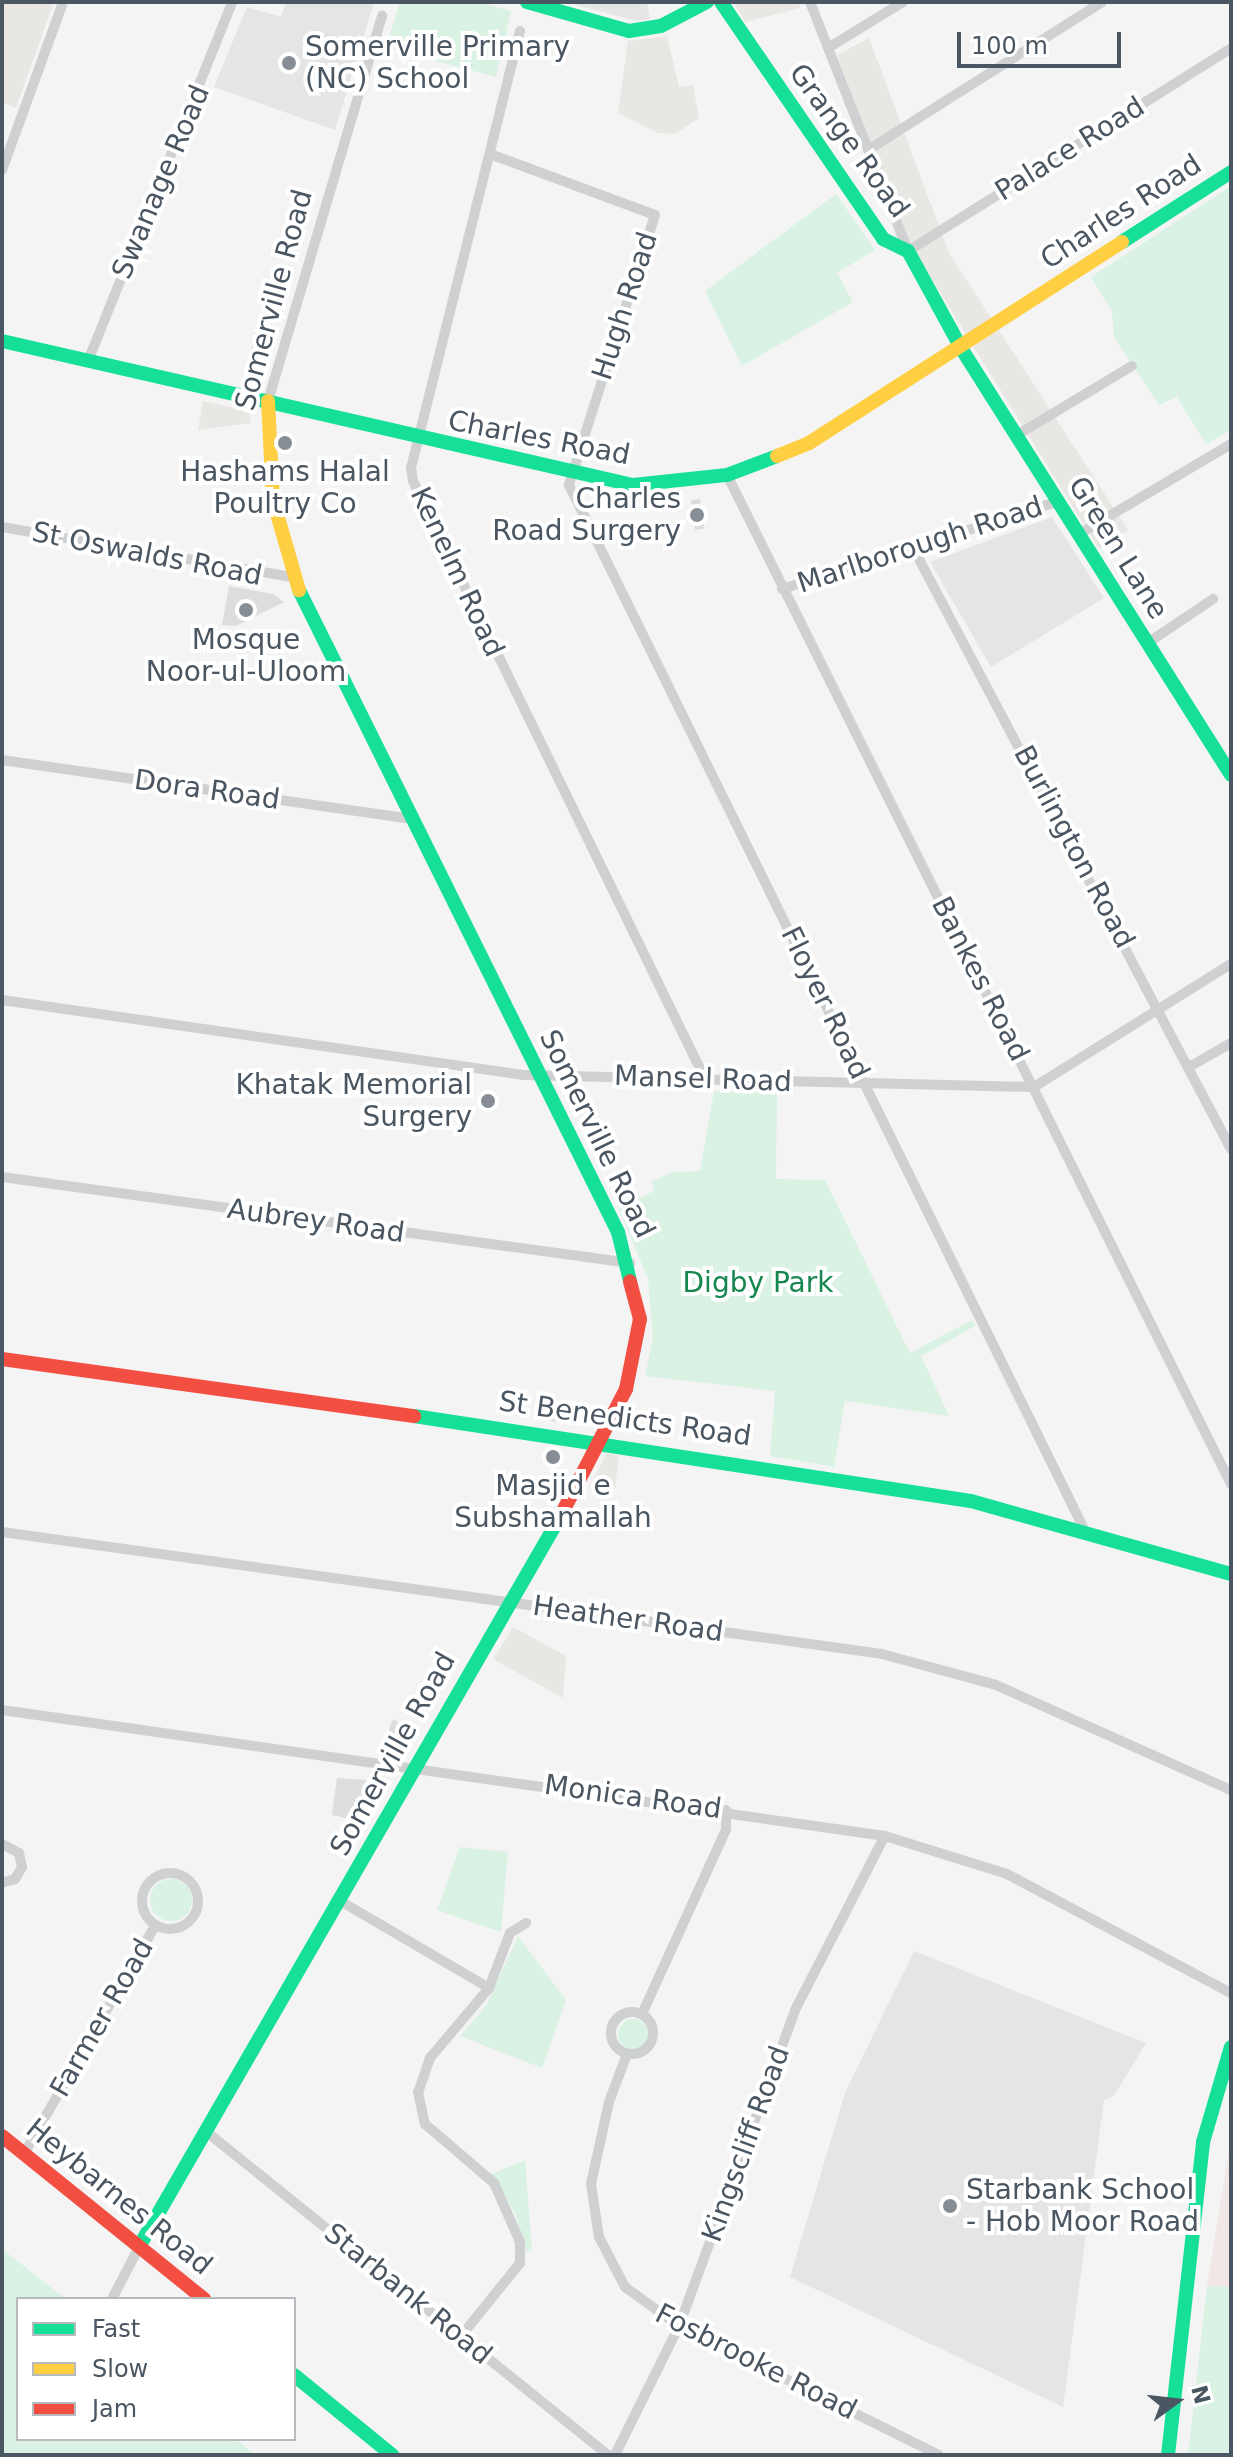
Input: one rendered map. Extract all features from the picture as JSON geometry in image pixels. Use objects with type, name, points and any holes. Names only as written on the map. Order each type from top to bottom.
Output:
[{"type":"street","points":[[2,170],[63,2]]},
{"type":"street","name":"Swanage Road","points":[[88,361],[232,2]]},
{"type":"street","points":[[527,2],[629,31],[661,26],[707,2]]},
{"type":"street","name":"Grange Road","points":[[721,2],[883,239],[908,251],[961,348]]},
{"type":"street","points":[[810,2],[908,251]]},
{"type":"street","points":[[828,48],[903,2]]},
{"type":"street","points":[[868,150],[1102,2]]},
{"type":"street","name":"Somerville Road","points":[[113,2297],[140,2245],[420,1769],[476,1657],[489,1649],[511,1603],[604,1441],[636,1348],[640,1319],[630,1263],[292,577],[273,500],[268,401],[382,16]]},
{"type":"street","name":"Kenelm Road","points":[[520,31],[411,467],[416,494],[705,1079]]},
{"type":"street","name":"Palace Road","points":[[908,251],[1231,48]]},
{"type":"street","name":"Hugh Road","points":[[490,154],[655,215],[571,473]]},
{"type":"street","name":"Charles Road","points":[[2,341],[268,401],[419,440],[633,485],[727,475],[809,443],[1231,172]]},
{"type":"street","name":"Green Lane","points":[[961,348],[1231,775]]},
{"type":"street","points":[[1017,435],[1132,366]]},
{"type":"street","points":[[1079,534],[1231,444]]},
{"type":"street","name":"Floyer Road","points":[[571,473],[569,485],[1086,1533]]},
{"type":"street","name":"Bankes Road","points":[[727,475],[1231,1484]]},
{"type":"street","name":"Marlborough Road","points":[[782,589],[1059,501]]},
{"type":"street","name":"St Oswalds Road","points":[[2,527],[292,577]]},
{"type":"street","name":"Burlington Road","points":[[912,546],[1160,1008],[1231,1149]]},
{"type":"street","points":[[1146,644],[1213,599]]},
{"type":"street","name":"Dora Road","points":[[2,760],[412,819]]},
{"type":"street","points":[[1034,1087],[1231,964]]},
{"type":"street","name":"Mansel Road","points":[[2,1000],[540,1075],[1034,1087]]},
{"type":"street","points":[[1189,1067],[1231,1043]]},
{"type":"street","name":"Aubrey Road","points":[[2,1177],[630,1263]]},
{"type":"street","name":"St Benedicts Road","points":[[2,1359],[604,1441],[971,1501],[1231,1574]]},
{"type":"street","name":"Heather Road","points":[[2,1532],[896,1658],[996,1685],[1231,1790]]},
{"type":"street","name":"Monica Road","points":[[2,1710],[726,1810],[885,1836],[1007,1874],[1231,1993]]},
{"type":"street","points":[[642,2014],[726,1830],[726,1810]]},
{"type":"street","name":"Kingscliff Road","points":[[615,2455],[679,2326],[795,2010],[885,1836]]},
{"type":"street","points":[[2,1844],[19,1853],[22,1867],[2,1883]]},
{"type":"street","name":"Farmer Road","points":[[167,1873],[189,1881],[198,1902],[188,1923],[178,1928],[155,1926],[142,1907],[147,1884],[167,1873]]},
{"type":"street","points":[[342,1902],[489,1988]]},
{"type":"street","points":[[461,2336],[515,2270],[520,2242],[494,2183],[425,2124],[418,2092],[430,2058],[489,1988],[510,1933],[526,1923]]},
{"type":"street","name":"Farmer Road","points":[[25,2152],[155,1926]]},
{"type":"street","points":[[623,2014],[642,2014],[652,2025],[652,2041],[642,2052],[627,2054],[616,2047],[612,2029],[623,2014]]},
{"type":"street","points":[[1168,2455],[1203,2142],[1231,2047]]},
{"type":"street","name":"Fosbrooke Road","points":[[627,2054],[594,2162],[594,2221],[625,2287],[679,2326],[939,2455]]},
{"type":"street","name":"Starbank Road","points":[[208,2133],[608,2455]]},
{"type":"street","name":"Heybarnes Road","points":[[2,2136],[202,2297]]},
{"type":"street","points":[[296,2377],[392,2455]]},
{"type":"shaded area","points":[[2,2],[54,2],[16,108],[2,102]]},
{"type":"shaded area","name":"Somerville Primary (NC) School","points":[[286,2],[374,2],[335,130],[214,87],[247,7],[281,17]]},
{"type":"shaded area","points":[[565,2],[647,2],[650,19],[637,21]]},
{"type":"shaded area","points":[[798,2],[800,8],[745,22],[735,4]]},
{"type":"shaded area","points":[[667,36],[679,87],[693,85],[699,118],[675,134],[658,133],[618,113],[628,41]]},
{"type":"shaded area","points":[[869,38],[949,253],[1128,530],[1099,549],[905,236],[837,55]]},
{"type":"shaded area","points":[[257,323],[275,327],[261,386],[243,382]]},
{"type":"shaded area","points":[[203,401],[249,411],[251,423],[198,430]]},
{"type":"shaded area","points":[[1052,517],[1104,598],[991,667],[930,562]]},
{"type":"shaded area","points":[[607,1453],[619,1456],[615,1489],[590,1485]]},
{"type":"shaded area","points":[[513,1627],[566,1656],[563,1698],[493,1659]]},
{"type":"shaded area","name":"Starbank School - Hob Moor Road","points":[[914,1951],[1146,2043],[1114,2096],[1104,2100],[1063,2407],[790,2277],[845,2093]]},
{"type":"shaded area","points":[[1231,2138],[1231,2287],[1207,2286]]},
{"type":"green space","points":[[400,2],[479,2],[511,11],[496,77],[386,47]]},
{"type":"green space","points":[[1231,186],[1231,430],[1206,444],[1177,397],[1159,405],[1114,337],[1112,311],[1091,277]]},
{"type":"green space","points":[[836,194],[875,250],[837,273],[853,302],[742,366],[705,291]]},
{"type":"green space","name":"Digby Park","points":[[777,1090],[776,1179],[825,1180],[910,1353],[972,1320],[975,1326],[921,1356],[949,1416],[845,1401],[834,1467],[770,1456],[775,1391],[645,1376],[653,1338],[648,1279],[615,1199],[636,1190],[641,1198],[655,1190],[651,1182],[672,1172],[700,1171],[714,1091]]},
{"type":"green space","points":[[460,1847],[508,1852],[501,1932],[437,1910]]},
{"type":"green space","points":[[171,1879],[186,1885],[192,1900],[186,1915],[171,1921],[156,1915],[150,1900],[156,1885]]},
{"type":"green space","points":[[518,1936],[566,2000],[542,2068],[460,2036],[486,2006]]},
{"type":"green space","points":[[633,2019],[639,2020],[647,2028],[647,2040],[639,2048],[633,2049],[627,2048],[619,2040],[618,2034],[619,2028],[627,2020]]},
{"type":"green space","points":[[525,2160],[532,2251],[527,2252],[515,2213],[492,2174]]},
{"type":"green space","points":[[2,2249],[63,2297],[16,2297],[16,2441],[238,2441],[255,2455],[2,2455]]},
{"type":"green space","points":[[1207,2286],[1231,2287],[1231,2455],[1188,2455]]},
{"type":"building","name":"Charles Road Surgery","points":[[700,499],[704,529],[695,530],[691,500]]},
{"type":"building","name":"Mosque Noor-ul-Uloom","points":[[229,586],[273,594],[284,602],[236,626],[222,625]]},
{"type":"building","points":[[543,1403],[599,1410],[597,1427],[541,1420]]},
{"type":"building","points":[[393,1719],[412,1730],[400,1751],[382,1747]]},
{"type":"building","points":[[337,1778],[366,1780],[377,1798],[354,1837],[345,1831],[351,1819],[332,1815]]},
{"type":"traffic: fast","points":[[527,2],[629,31],[661,26],[707,2]]},
{"type":"traffic: fast","points":[[721,2],[883,239],[908,251],[961,348],[1231,775]]},
{"type":"traffic: fast","points":[[1122,242],[1231,172]]},
{"type":"traffic: fast","points":[[2,341],[633,485],[727,475],[777,456]]},
{"type":"traffic: fast","points":[[299,590],[618,1232],[630,1281]]},
{"type":"traffic: fast","points":[[414,1416],[971,1501],[1231,1574]]},
{"type":"traffic: fast","points":[[140,2245],[560,1517]]},
{"type":"traffic: fast","points":[[1168,2455],[1203,2142],[1231,2047]]},
{"type":"traffic: fast","points":[[296,2377],[392,2455]]},
{"type":"traffic: slow","points":[[777,456],[809,443],[1122,242]]},
{"type":"traffic: slow","points":[[268,401],[273,500],[299,590]]},
{"type":"traffic: jam","points":[[560,1517],[626,1389],[640,1319],[630,1281]]},
{"type":"traffic: jam","points":[[2,1359],[414,1416]]},
{"type":"traffic: jam","points":[[2,2136],[202,2297]]},
{"type":"place","name":"Somerville Primary (NC) School","points":[[289,63]]},
{"type":"place","name":"Hashams Halal Poultry Co","points":[[285,443]]},
{"type":"place","name":"Charles Road Surgery","points":[[697,515]]},
{"type":"place","name":"Mosque Noor-ul-Uloom","points":[[246,610]]},
{"type":"place","name":"Khatak Memorial Surgery","points":[[488,1101]]},
{"type":"place","name":"Masjid e Subshamallah","points":[[553,1457]]},
{"type":"place","name":"Starbank School - Hob Moor Road","points":[[950,2206]]}]
